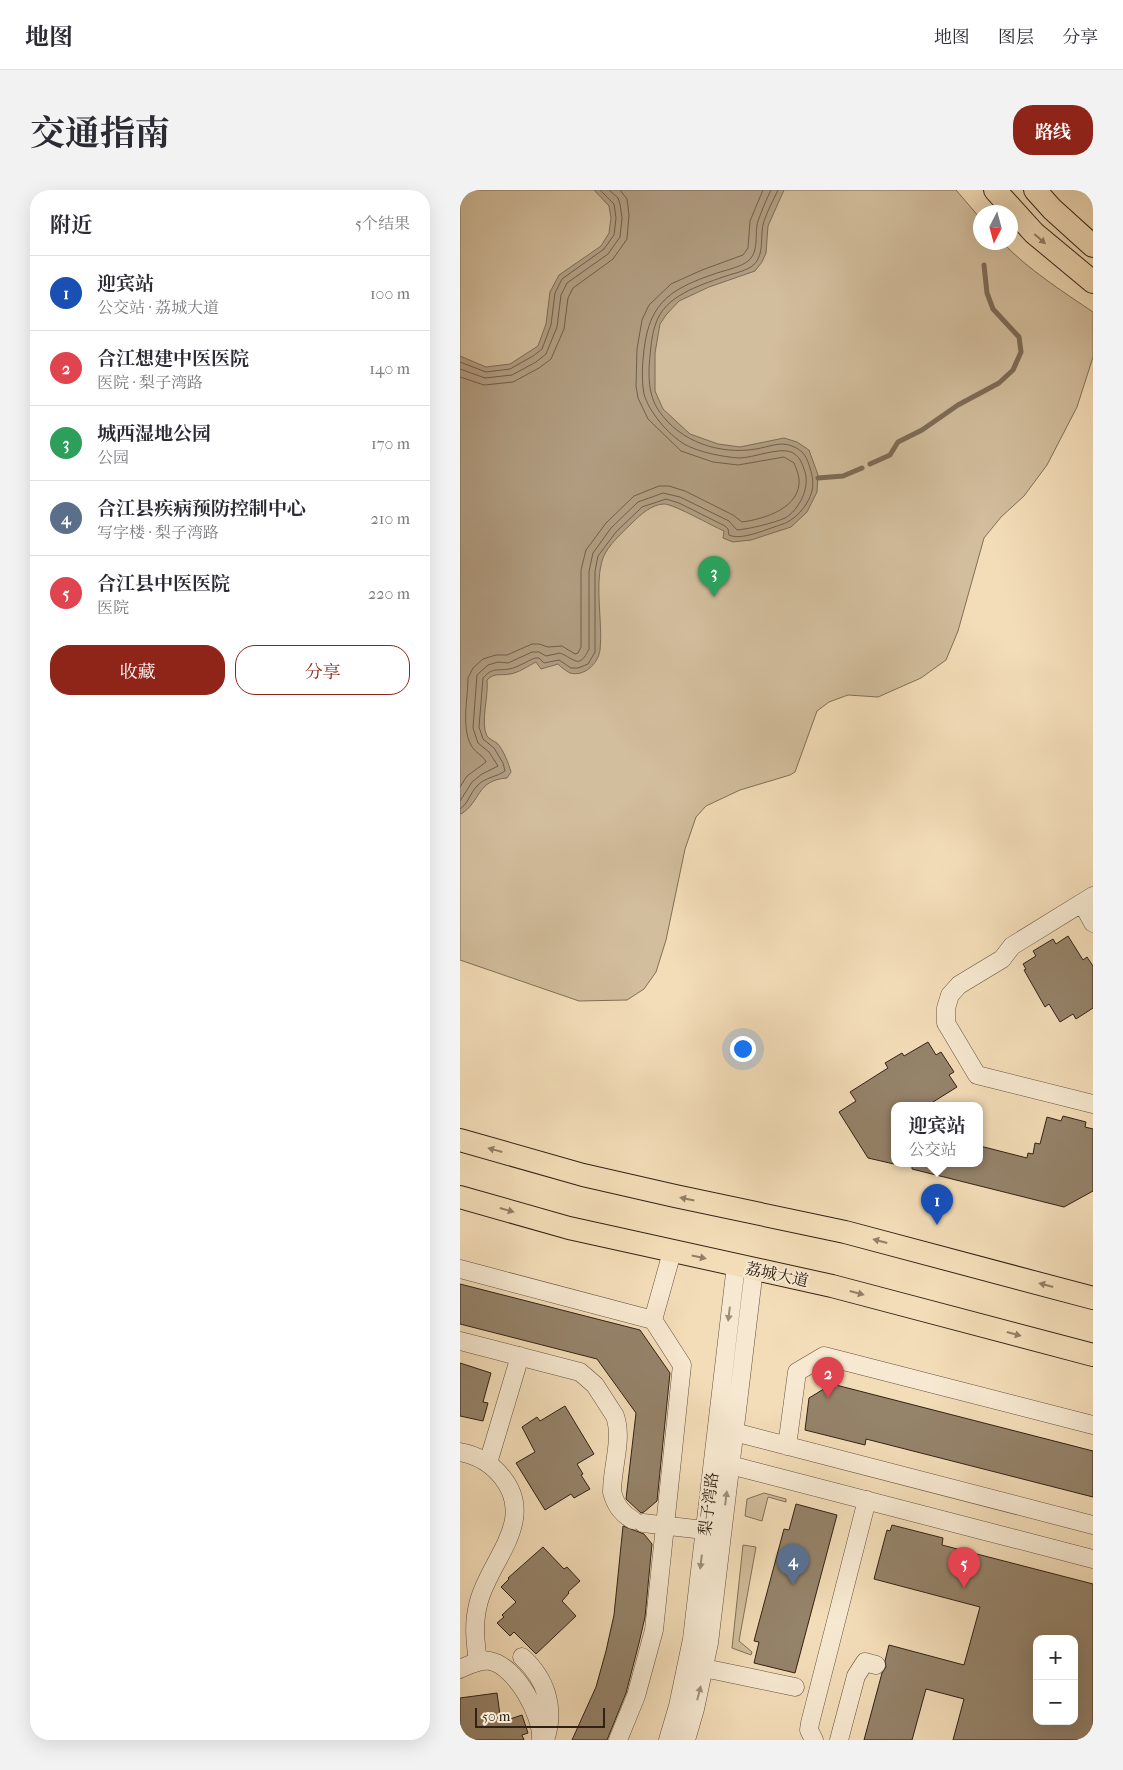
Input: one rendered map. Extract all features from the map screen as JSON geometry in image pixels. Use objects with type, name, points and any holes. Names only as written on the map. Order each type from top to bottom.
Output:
[{"type":"main road","points":[[995,190],[1034,233],[1093,282]]},
{"type":"main road","points":[[1035,190],[1052,209],[1093,246]]},
{"type":"main road","points":[[460,1140],[583,1175],[845,1232],[1093,1298]]},
{"type":"main road","name":"荔城大道","points":[[460,1197],[569,1228],[832,1286],[1093,1355]]},
{"type":"street","points":[[1093,922],[1088,900],[1012,946],[1001,959],[959,985],[950,995],[946,1008],[946,1023],[977,1075],[1093,1104]]},
{"type":"street","points":[[654,1320],[672,1252]]},
{"type":"street","name":"梨子湾路","points":[[686,1740],[709,1643],[734,1432],[745,1267]]},
{"type":"street","name":"梨子湾路","points":[[668,1740],[678,1706],[692,1639],[704,1530],[745,1267]]},
{"type":"street","points":[[460,1269],[654,1320],[682,1365],[654,1630],[636,1696],[618,1740]]},
{"type":"street","points":[[460,1341],[580,1372],[595,1385],[615,1416],[618,1429],[612,1482],[614,1500],[624,1514],[638,1522],[704,1530]]},
{"type":"street","points":[[488,1463],[520,1356]]},
{"type":"street","points":[[787,1446],[797,1372],[824,1356],[1093,1425]]},
{"type":"street","points":[[734,1432],[1093,1525]]},
{"type":"street","points":[[460,1452],[488,1463],[505,1481],[514,1506],[514,1523],[508,1542],[492,1568],[479,1598],[474,1618],[474,1635],[478,1662]]},
{"type":"street","points":[[730,1465],[1093,1558]]},
{"type":"street","points":[[814,1740],[809,1730],[810,1724],[867,1500]]},
{"type":"street","points":[[522,1657],[539,1676],[549,1700],[549,1726],[545,1740]]},
{"type":"street","points":[[460,1669],[478,1662],[492,1661],[511,1674],[529,1696],[536,1713],[541,1740]]},
{"type":"street","points":[[840,1740],[858,1673],[865,1662],[876,1665]]},
{"type":"street","points":[[704,1668],[795,1687]]},
{"type":"shaded area","points":[[460,190],[956,190],[973,210],[973,250],[1010,250],[1035,271],[1093,312],[1093,357],[1077,407],[1047,465],[1024,496],[1001,517],[984,538],[958,631],[946,660],[921,678],[878,697],[848,695],[829,702],[817,711],[795,772],[740,790],[706,806],[696,817],[685,849],[666,940],[656,972],[644,989],[627,1000],[579,1001],[460,960]]},
{"type":"shaded area","points":[[764,1493],[786,1499],[786,1502],[768,1497],[762,1521],[745,1516],[747,1499]]},
{"type":"shaded area","points":[[743,1545],[756,1547],[739,1641],[752,1652],[751,1655],[732,1648]]},
{"type":"water","points":[[594,190],[784,190],[768,226],[766,253],[755,271],[709,287],[679,301],[660,324],[655,353],[655,391],[663,409],[690,434],[718,444],[740,447],[784,438],[797,442],[809,450],[818,475],[817,492],[807,512],[791,527],[751,540],[733,542],[723,538],[724,531],[669,505],[660,504],[646,510],[620,535],[603,558],[599,579],[600,650],[599,655],[590,668],[575,674],[568,672],[558,664],[541,669],[536,662],[516,672],[506,675],[495,675],[487,680],[484,717],[485,730],[487,736],[497,743],[502,750],[511,772],[507,778],[497,780],[484,787],[472,804],[461,814],[460,356],[486,367],[510,364],[538,346],[546,324],[550,292],[559,275],[601,246],[609,233],[611,218],[609,206]]},
{"type":"building","points":[[1068,936],[1083,960],[1087,957],[1093,966],[1093,1008],[1076,1019],[1073,1014],[1060,1022],[1049,1004],[1045,1007],[1024,970],[1026,969],[1023,964],[1036,956],[1033,951],[1053,939],[1056,944]]},
{"type":"building","points":[[928,1042],[936,1055],[941,1052],[954,1072],[949,1075],[957,1087],[933,1102],[891,1102],[891,1163],[868,1158],[839,1112],[856,1101],[850,1092],[888,1068],[885,1063],[902,1053],[904,1056]]},
{"type":"building","points":[[1063,1116],[1086,1122],[1085,1127],[1093,1129],[1093,1191],[1064,1207],[912,1169],[912,1167],[983,1167],[983,1147],[1027,1158],[1028,1153],[1033,1154],[1035,1143],[1040,1144],[1047,1117],[1061,1121]]},
{"type":"building","points":[[460,1284],[640,1330],[670,1373],[657,1501],[641,1513],[626,1499],[636,1413],[597,1359],[460,1324]]},
{"type":"building","points":[[460,1363],[491,1373],[483,1402],[488,1403],[483,1421],[460,1416]]},
{"type":"building","points":[[832,1384],[1093,1451],[1093,1497],[866,1439],[865,1445],[805,1430],[809,1398]]},
{"type":"building","points":[[565,1406],[594,1454],[577,1464],[583,1474],[581,1475],[590,1489],[574,1498],[571,1494],[545,1510],[516,1463],[535,1452],[522,1427],[537,1417],[540,1421]]},
{"type":"building","points":[[796,1504],[837,1515],[795,1673],[754,1663],[759,1642],[754,1641],[784,1529],[789,1530]]},
{"type":"building","points":[[892,1525],[943,1538],[942,1545],[1093,1584],[1093,1740],[953,1740],[964,1699],[926,1689],[912,1740],[864,1740],[882,1673],[886,1667],[885,1661],[889,1645],[964,1665],[980,1607],[874,1579],[887,1530],[890,1531]]},
{"type":"building","points":[[623,1526],[644,1534],[652,1544],[645,1617],[639,1643],[626,1693],[607,1740],[572,1740],[596,1687],[606,1651],[614,1615]]},
{"type":"building","points":[[543,1547],[564,1569],[567,1567],[580,1581],[568,1592],[562,1601],[576,1616],[536,1654],[514,1632],[510,1636],[497,1623],[504,1617],[502,1615],[516,1602],[501,1587],[508,1578]]},
{"type":"building","points":[[497,1693],[501,1722],[522,1715],[528,1733],[522,1735],[524,1740],[460,1740],[460,1698]]},
{"type":"waterway","points":[[870,464],[890,455],[898,442],[922,430],[958,405],[999,383],[1013,370],[1021,352],[1019,337],[993,309],[987,293],[984,265]]},
{"type":"waterway","points":[[818,478],[843,476],[862,468]]},
{"type":"place","name":"城西湿地公园","points":[[714,597]]},
{"type":"place","name":"迎宾站","points":[[937,1225]]},
{"type":"place","name":"合江想建中医医院","points":[[828,1398]]},
{"type":"place","name":"合江县疾病预防控制中心","points":[[793,1585]]},
{"type":"place","name":"合江县中医医院","points":[[964,1588]]}]
